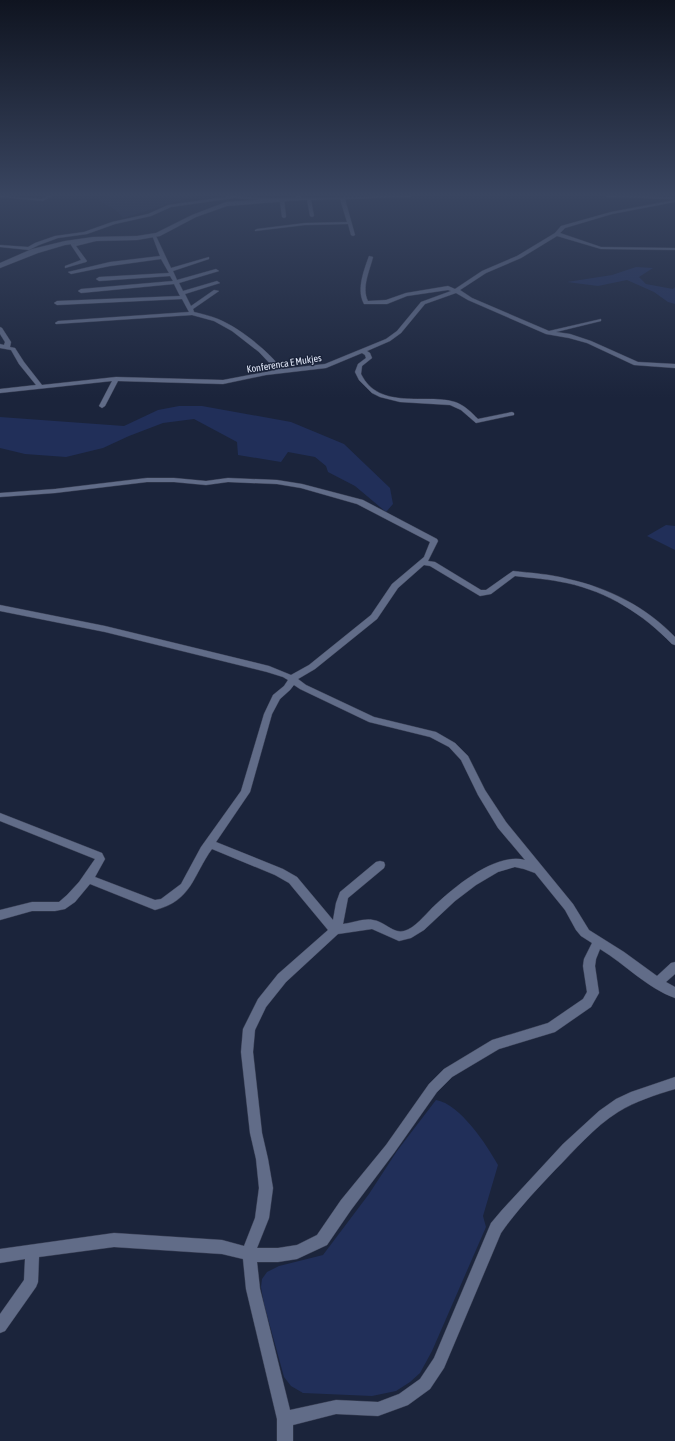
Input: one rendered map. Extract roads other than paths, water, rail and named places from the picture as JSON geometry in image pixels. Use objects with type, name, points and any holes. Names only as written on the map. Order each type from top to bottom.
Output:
[{"type":"street","points":[[67,267],[78,263]]},
{"type":"street","points":[[71,272],[116,263]]},
{"type":"street","points":[[166,263],[191,311]]},
{"type":"street","points":[[99,279],[171,272],[194,263]]},
{"type":"street","points":[[370,263],[369,270],[365,274],[364,278],[363,299],[366,303],[387,302],[406,295],[448,288],[548,333],[570,336],[589,342],[642,366],[675,366]]},
{"type":"street","name":"Konferenca E Mukjes","points":[[0,390],[116,379],[223,382],[280,371],[326,366],[383,343],[393,337],[423,303],[455,291],[480,274],[505,263]]},
{"type":"street","points":[[81,291],[176,282],[216,271]]},
{"type":"street","points":[[57,303],[140,300],[183,295],[217,283]]},
{"type":"street","points":[[191,311],[216,290]]},
{"type":"street","points":[[58,323],[191,311],[225,324],[275,364],[280,371]]},
{"type":"street","points":[[548,333],[598,320]]},
{"type":"street","points":[[0,329],[8,342],[7,347]]},
{"type":"street","points":[[0,346],[13,349],[21,363],[40,387]]},
{"type":"street","points":[[363,351],[368,354],[369,358],[360,365],[358,371],[359,376],[367,386],[386,397],[410,402],[454,403],[466,411],[476,421],[512,414]]},
{"type":"street","points":[[102,406],[116,379]]},
{"type":"street","points":[[0,495],[55,491],[147,480],[185,480],[206,483],[237,480],[289,483],[343,496],[360,502],[376,509],[397,522],[434,541],[429,555],[395,586],[376,614],[367,623],[312,667],[292,679],[287,688],[276,697],[272,704],[245,792],[211,844],[205,850],[185,887],[171,899],[159,905],[149,903],[88,879]]},
{"type":"street","points":[[423,562],[432,564],[480,593],[488,592],[514,574],[561,580],[584,585],[637,610],[662,628],[675,642]]},
{"type":"street","points":[[0,608],[105,629],[269,669],[286,675],[303,687],[372,720],[432,734],[452,745],[465,758],[480,792],[502,825],[569,907],[585,933],[620,954],[657,983],[675,993]]},
{"type":"street","points":[[0,817],[100,857],[100,861],[88,879],[64,904],[59,907],[36,906],[0,915]]},
{"type":"street","points":[[211,844],[284,874],[293,880],[335,930]]},
{"type":"street","points":[[335,930],[372,924],[378,925],[391,933],[404,936],[415,930],[462,888],[502,866],[517,863],[539,870]]},
{"type":"street","points":[[285,1441],[285,1419],[253,1289],[249,1255],[252,1242],[262,1218],[266,1188],[262,1159],[256,1133],[251,1089],[247,1046],[249,1030],[262,1003],[282,978],[335,930],[340,920],[344,894],[380,865]]},
{"type":"street","points":[[0,1256],[114,1240],[222,1247],[249,1255],[278,1255],[297,1252],[316,1244],[322,1240],[346,1205],[390,1149],[433,1088],[448,1073],[496,1044],[551,1028],[587,1003],[593,993],[593,982],[589,966],[590,959],[598,942]]},
{"type":"street","points":[[657,983],[675,968]]},
{"type":"street","points":[[285,1419],[336,1407],[378,1409],[403,1400],[425,1384],[439,1363],[496,1228],[504,1217],[551,1165],[595,1122],[613,1108],[630,1098],[675,1083]]},
{"type":"street","points":[[0,1326],[31,1282],[32,1252]]}]
